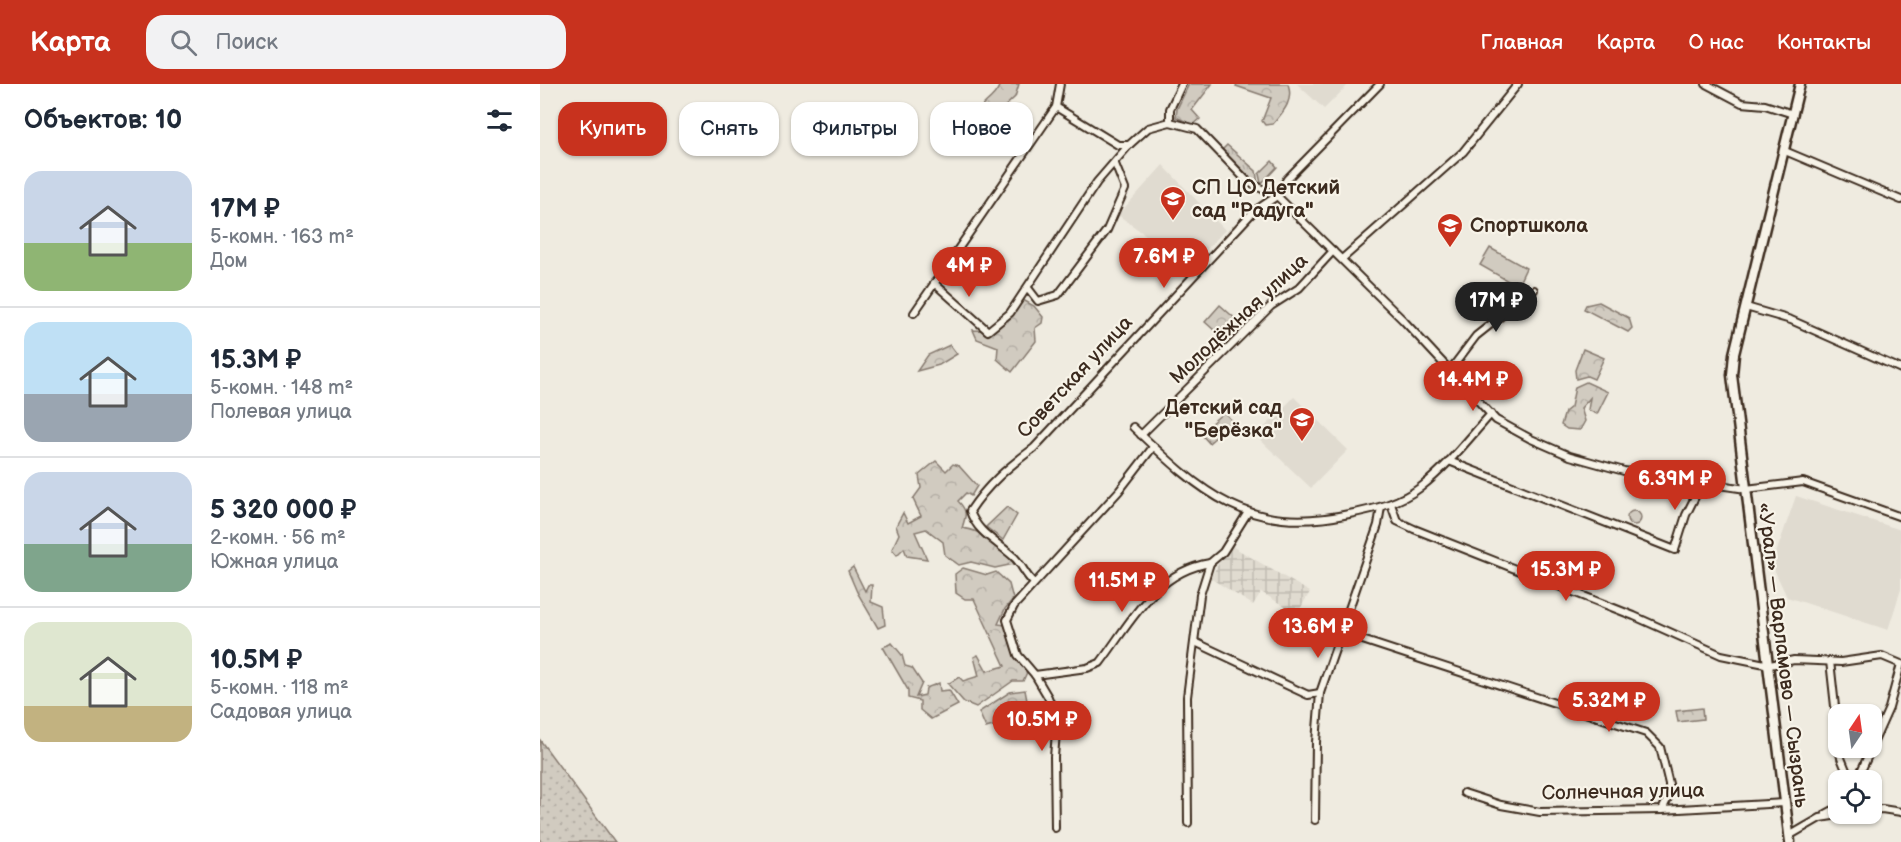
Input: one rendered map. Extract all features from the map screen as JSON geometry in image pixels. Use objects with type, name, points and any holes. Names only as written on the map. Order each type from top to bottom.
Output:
[{"type":"main road","name":"«Урал» — Варламово — Сызрань","points":[[1789,839],[1770,665],[1732,375],[1734,354],[1800,84]]},
{"type":"street","points":[[914,313],[1056,108],[1060,84]]},
{"type":"street","points":[[1170,122],[1170,109],[1182,84]]},
{"type":"street","name":"Советская улица","points":[[1034,584],[1022,572],[1017,560],[974,525],[970,511],[1002,471],[1034,448],[1253,212],[1277,196],[1287,180],[1380,84]]},
{"type":"street","points":[[1342,259],[1463,152],[1518,84]]},
{"type":"street","points":[[1706,84],[1742,103],[1765,105],[1793,114]]},
{"type":"street","points":[[1056,108],[1118,145],[1129,145]]},
{"type":"street","points":[[934,284],[988,331],[1010,313],[1097,182],[1115,164],[1129,145],[1148,128],[1170,122],[1197,129],[1248,182],[1277,196],[1451,369],[1496,420],[1531,439],[1570,456],[1624,471],[1746,489],[1803,482],[1901,517]]},
{"type":"street","points":[[1785,151],[1901,200]]},
{"type":"street","points":[[1028,288],[1038,301],[1058,295],[1107,230],[1125,189],[1115,164]]},
{"type":"street","name":"Молодёжная улица","points":[[1141,435],[1271,306],[1299,288],[1333,251]]},
{"type":"street","points":[[1451,369],[1476,336],[1534,290]]},
{"type":"street","points":[[1746,307],[1791,320],[1901,369]]},
{"type":"street","points":[[1133,428],[1200,488],[1230,507],[1266,518],[1317,521],[1391,504],[1421,487],[1449,461],[1491,414]]},
{"type":"street","points":[[1054,828],[1054,757],[1057,720],[1048,697],[1035,675],[1018,655],[1007,620],[1014,606],[1119,492],[1153,447]]},
{"type":"street","points":[[1449,461],[1675,550],[1686,515],[1702,483]]},
{"type":"street","points":[[1391,504],[1397,521],[1414,529],[1634,616],[1721,655],[1770,665],[1794,660],[1830,661],[1882,656],[1901,664],[1889,708],[1882,724]]},
{"type":"street","points":[[1315,820],[1316,742],[1320,693],[1378,525],[1381,507]]},
{"type":"street","points":[[1035,675],[1087,668],[1100,663],[1155,590],[1169,577],[1192,566],[1210,563],[1223,552],[1248,512]]},
{"type":"street","points":[[1188,823],[1187,697],[1200,595],[1210,563]]},
{"type":"street","points":[[1341,633],[1623,725],[1654,738],[1660,747],[1669,784],[1669,796],[1662,810]]},
{"type":"street","points":[[1195,642],[1308,695],[1320,693]]},
{"type":"street","points":[[1830,661],[1835,704]]},
{"type":"street","name":"Солнечная улица","points":[[1464,793],[1501,805],[1540,812],[1662,810],[1785,803]]},
{"type":"street","points":[[1882,808],[1901,812]]},
{"type":"street","points":[[1789,839],[1828,813]]},
{"type":"street","points":[[1820,818],[1828,817]]},
{"type":"shaded area","points":[[1297,84],[1349,84],[1324,109]]},
{"type":"shaded area","name":"СП ЦО Детский сад \"Радуга\"","points":[[1163,165],[1225,230],[1190,267],[1118,215]]},
{"type":"shaded area","name":"Детский сад \"Берёзка\"","points":[[1294,397],[1348,450],[1311,488],[1256,436]]},
{"type":"shaded area","points":[[1796,496],[1901,530],[1901,589],[1888,630],[1787,597],[1772,565]]},
{"type":"shaded area","points":[[1230,545],[1310,592],[1297,614],[1261,592],[1253,605],[1210,578]]},
{"type":"green space","points":[[1000,84],[1019,84],[1015,97],[1010,102],[986,102]]},
{"type":"green space","points":[[1189,84],[1212,84],[1192,110],[1200,119],[1193,125],[1176,117],[1177,109]]},
{"type":"green space","points":[[1237,84],[1288,84],[1289,101],[1273,124],[1265,125],[1262,121],[1271,98],[1236,86]]},
{"type":"green space","points":[[1227,145],[1256,171],[1258,185],[1222,150]]},
{"type":"green space","points":[[1272,161],[1277,167],[1261,184],[1259,174]]},
{"type":"green space","points":[[1490,248],[1526,268],[1518,285],[1480,265]]},
{"type":"green space","points":[[1023,300],[1034,306],[1043,317],[1042,323],[1035,328],[1036,341],[1012,372],[997,359],[998,347],[977,339],[973,330],[996,327],[1013,313]]},
{"type":"green space","points":[[1599,302],[1629,318],[1632,328],[1628,332],[1584,309],[1586,305]]},
{"type":"green space","points":[[1220,305],[1239,322],[1224,339],[1205,322]]},
{"type":"green space","points":[[950,345],[957,354],[939,365],[917,371],[928,355]]},
{"type":"green space","points":[[1583,349],[1604,358],[1594,379],[1587,376],[1576,379],[1575,370]]},
{"type":"green space","points":[[1586,382],[1608,392],[1597,414],[1588,410],[1590,398],[1581,408],[1585,421],[1580,430],[1567,429],[1561,425],[1565,412],[1571,407],[1575,387]]},
{"type":"green space","points":[[1224,412],[1233,422],[1209,443],[1200,433]]},
{"type":"green space","points":[[936,461],[946,471],[953,464],[959,466],[977,486],[971,496],[966,493],[958,501],[965,514],[962,528],[978,532],[992,540],[1014,564],[995,568],[971,562],[959,565],[945,555],[943,542],[926,529],[915,532],[927,559],[907,556],[904,548],[897,555],[892,549],[899,534],[896,526],[903,513],[908,523],[921,516],[913,499],[921,488],[919,475]]},
{"type":"green space","points":[[1007,507],[1017,515],[1003,540],[986,527]]},
{"type":"green space","points":[[1631,511],[1637,511],[1641,518],[1637,525],[1631,525],[1627,521],[1627,515]]},
{"type":"green space","points":[[853,567],[865,591],[868,585],[872,585],[871,602],[883,607],[885,625],[878,628],[857,592],[848,571]]},
{"type":"green space","points":[[963,568],[987,575],[996,572],[1009,584],[1013,599],[998,624],[1005,625],[1017,658],[1028,670],[1023,681],[1013,681],[976,707],[964,702],[948,684],[959,677],[963,681],[979,676],[974,657],[978,655],[987,671],[1005,666],[974,599],[965,599],[956,593],[955,574]]},
{"type":"green space","points":[[892,643],[902,655],[905,666],[912,668],[922,683],[916,697],[925,695],[926,688],[939,683],[940,691],[949,690],[958,705],[931,719],[920,710],[920,701],[908,698],[908,690],[883,647]]},
{"type":"green space","points":[[1025,690],[1028,706],[1016,711],[1013,720],[986,728],[979,712],[1010,692]]},
{"type":"green space","points":[[1702,708],[1703,719],[1678,722],[1676,711]]},
{"type":"green space","points":[[540,740],[615,842],[540,842]]},
{"type":"place","name":"СП ЦО Детский сад \"Радуга\"","points":[[1173,222]]},
{"type":"place","name":"Спортшкола","points":[[1450,249]]},
{"type":"place","name":"Детский сад \"Берёзка\"","points":[[1302,443]]}]
